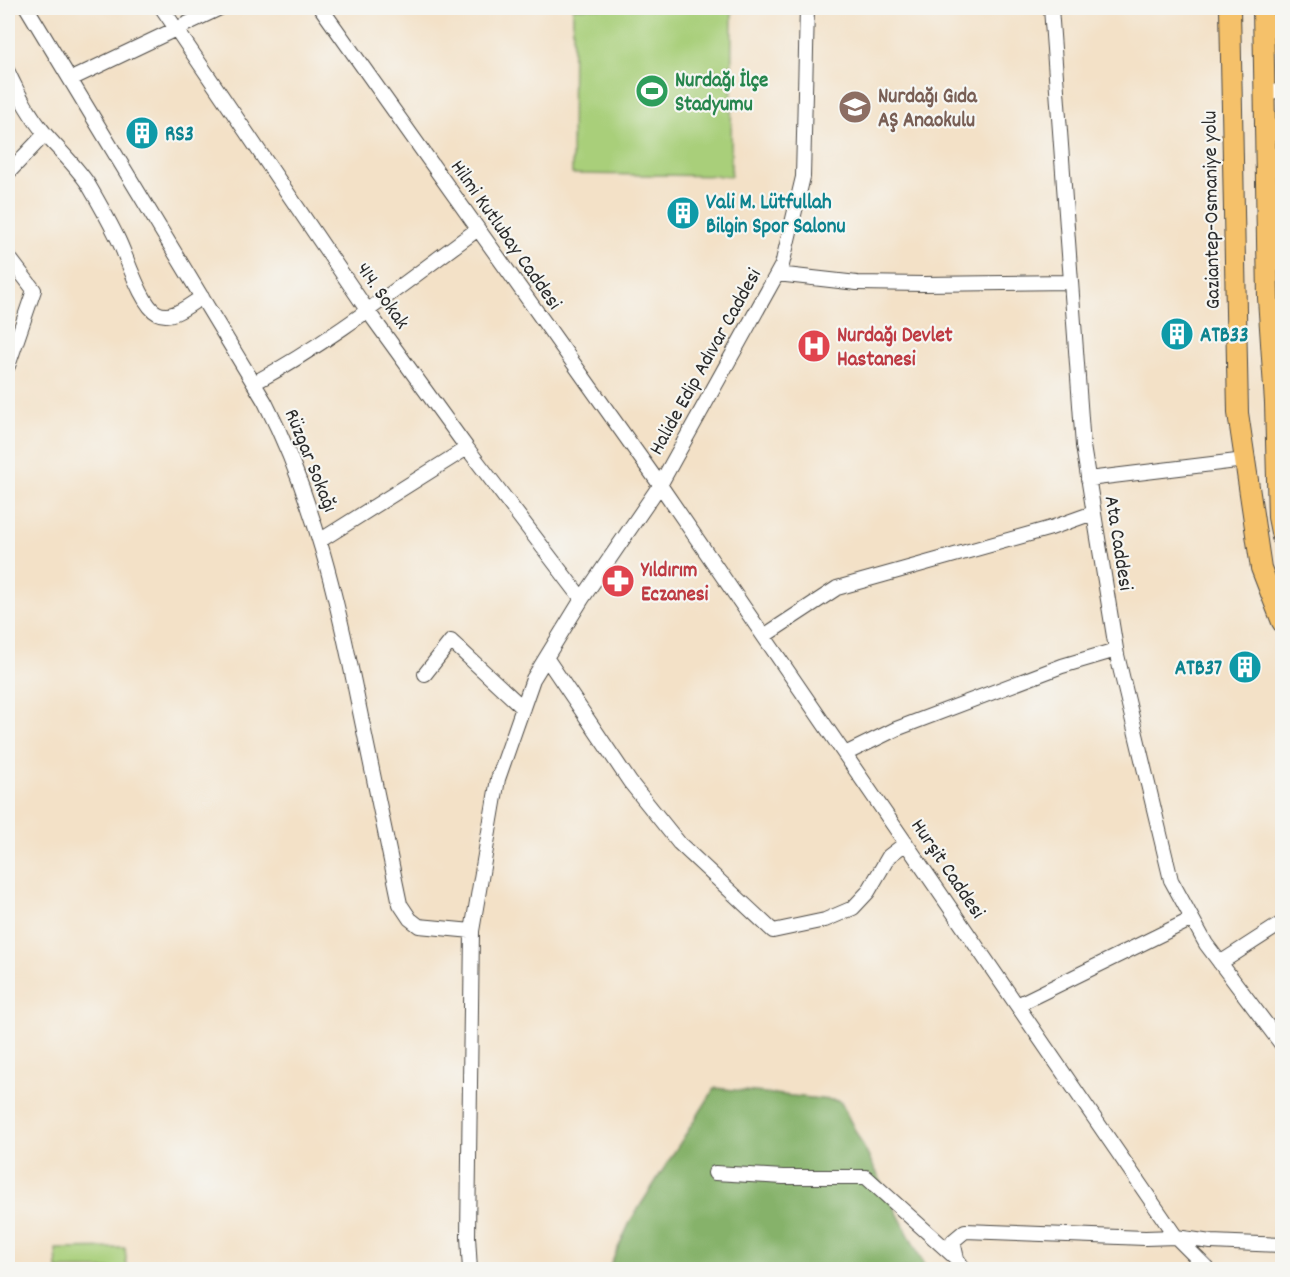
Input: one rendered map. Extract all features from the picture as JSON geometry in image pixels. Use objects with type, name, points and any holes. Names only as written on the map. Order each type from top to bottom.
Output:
[{"type":"highway","name":"Gaziantep-Osmaniye yolu","points":[[1230,8],[1238,413],[1261,568],[1282,622]]},
{"type":"highway","points":[[1263,8],[1273,92],[1268,298],[1279,403],[1278,517],[1282,537]]},
{"type":"street","name":"Rüzgar Sokağı","points":[[27,8],[254,383],[284,441],[321,540],[347,646],[400,904],[410,920],[420,926],[472,931]]},
{"type":"street","name":"414. Sokak","points":[[162,8],[367,310],[466,448],[582,599]]},
{"type":"street","points":[[71,79],[220,8]]},
{"type":"street","name":"Hilmi Kutlubay Caddesi","points":[[321,8],[660,485]]},
{"type":"street","name":"Halide Edip Adıvar Caddesi","points":[[470,1269],[468,1236],[472,931],[498,779],[533,680],[582,599],[660,485],[782,265],[803,177],[807,8]]},
{"type":"street","name":"Ata Caddesi","points":[[1051,8],[1083,446],[1116,650],[1171,880],[1206,944],[1282,1045]]},
{"type":"street","points":[[8,72],[20,98],[45,134],[87,183],[126,253],[136,284],[149,306],[156,313],[165,316],[178,312],[202,297]]},
{"type":"street","points":[[8,173],[45,134]]},
{"type":"street","points":[[254,383],[306,352],[478,229]]},
{"type":"street","points":[[8,256],[34,290],[8,366]]},
{"type":"street","points":[[777,274],[856,283],[1071,282]]},
{"type":"street","points":[[321,540],[466,448]]},
{"type":"street","points":[[1088,479],[1245,460]]},
{"type":"street","name":"Hurşit Caddesi","points":[[660,485],[1176,1237],[1209,1269]]},
{"type":"street","points":[[764,636],[837,588],[1051,528],[1094,513]]},
{"type":"street","points":[[424,674],[452,641],[523,708]]},
{"type":"street","points":[[845,754],[896,729],[1062,666],[1116,650]]},
{"type":"street","points":[[547,659],[630,782],[679,843],[773,931],[825,921],[853,908],[868,892],[889,856],[906,843]]},
{"type":"street","points":[[1017,1005],[1192,919]]},
{"type":"street","points":[[1220,963],[1282,923]]},
{"type":"street","points":[[715,1173],[783,1177],[866,1177],[961,1264]]},
{"type":"street","points":[[933,1240],[953,1241],[965,1231],[1145,1238],[1176,1237],[1211,1242],[1282,1245]]},
{"type":"street","points":[[953,1241],[961,1264]]},
{"type":"green space","name":"Nurdağı İlçe Stadyumu","points":[[573,8],[732,8],[731,176],[572,174]]},
{"type":"green space","points":[[715,1088],[840,1101],[926,1269],[608,1270],[631,1220]]},
{"type":"green space","points":[[125,1248],[127,1269],[57,1269],[56,1249]]},
{"type":"place","name":"Nurdağı İlçe Stadyumu","points":[[652,91]]},
{"type":"place","name":"Nurdağı Gıda AŞ Anaokulu","points":[[855,107]]},
{"type":"place","name":"RS3","points":[[142,133]]},
{"type":"place","name":"Vali M. Lütfullah Bilgin Spor Salonu","points":[[683,213]]},
{"type":"place","name":"ATB33","points":[[1177,334]]},
{"type":"place","name":"Nurdağı Devlet Hastanesi","points":[[814,346]]},
{"type":"place","name":"Yıldırım Eczanesi","points":[[618,581]]},
{"type":"place","name":"ATB37","points":[[1245,667]]}]
